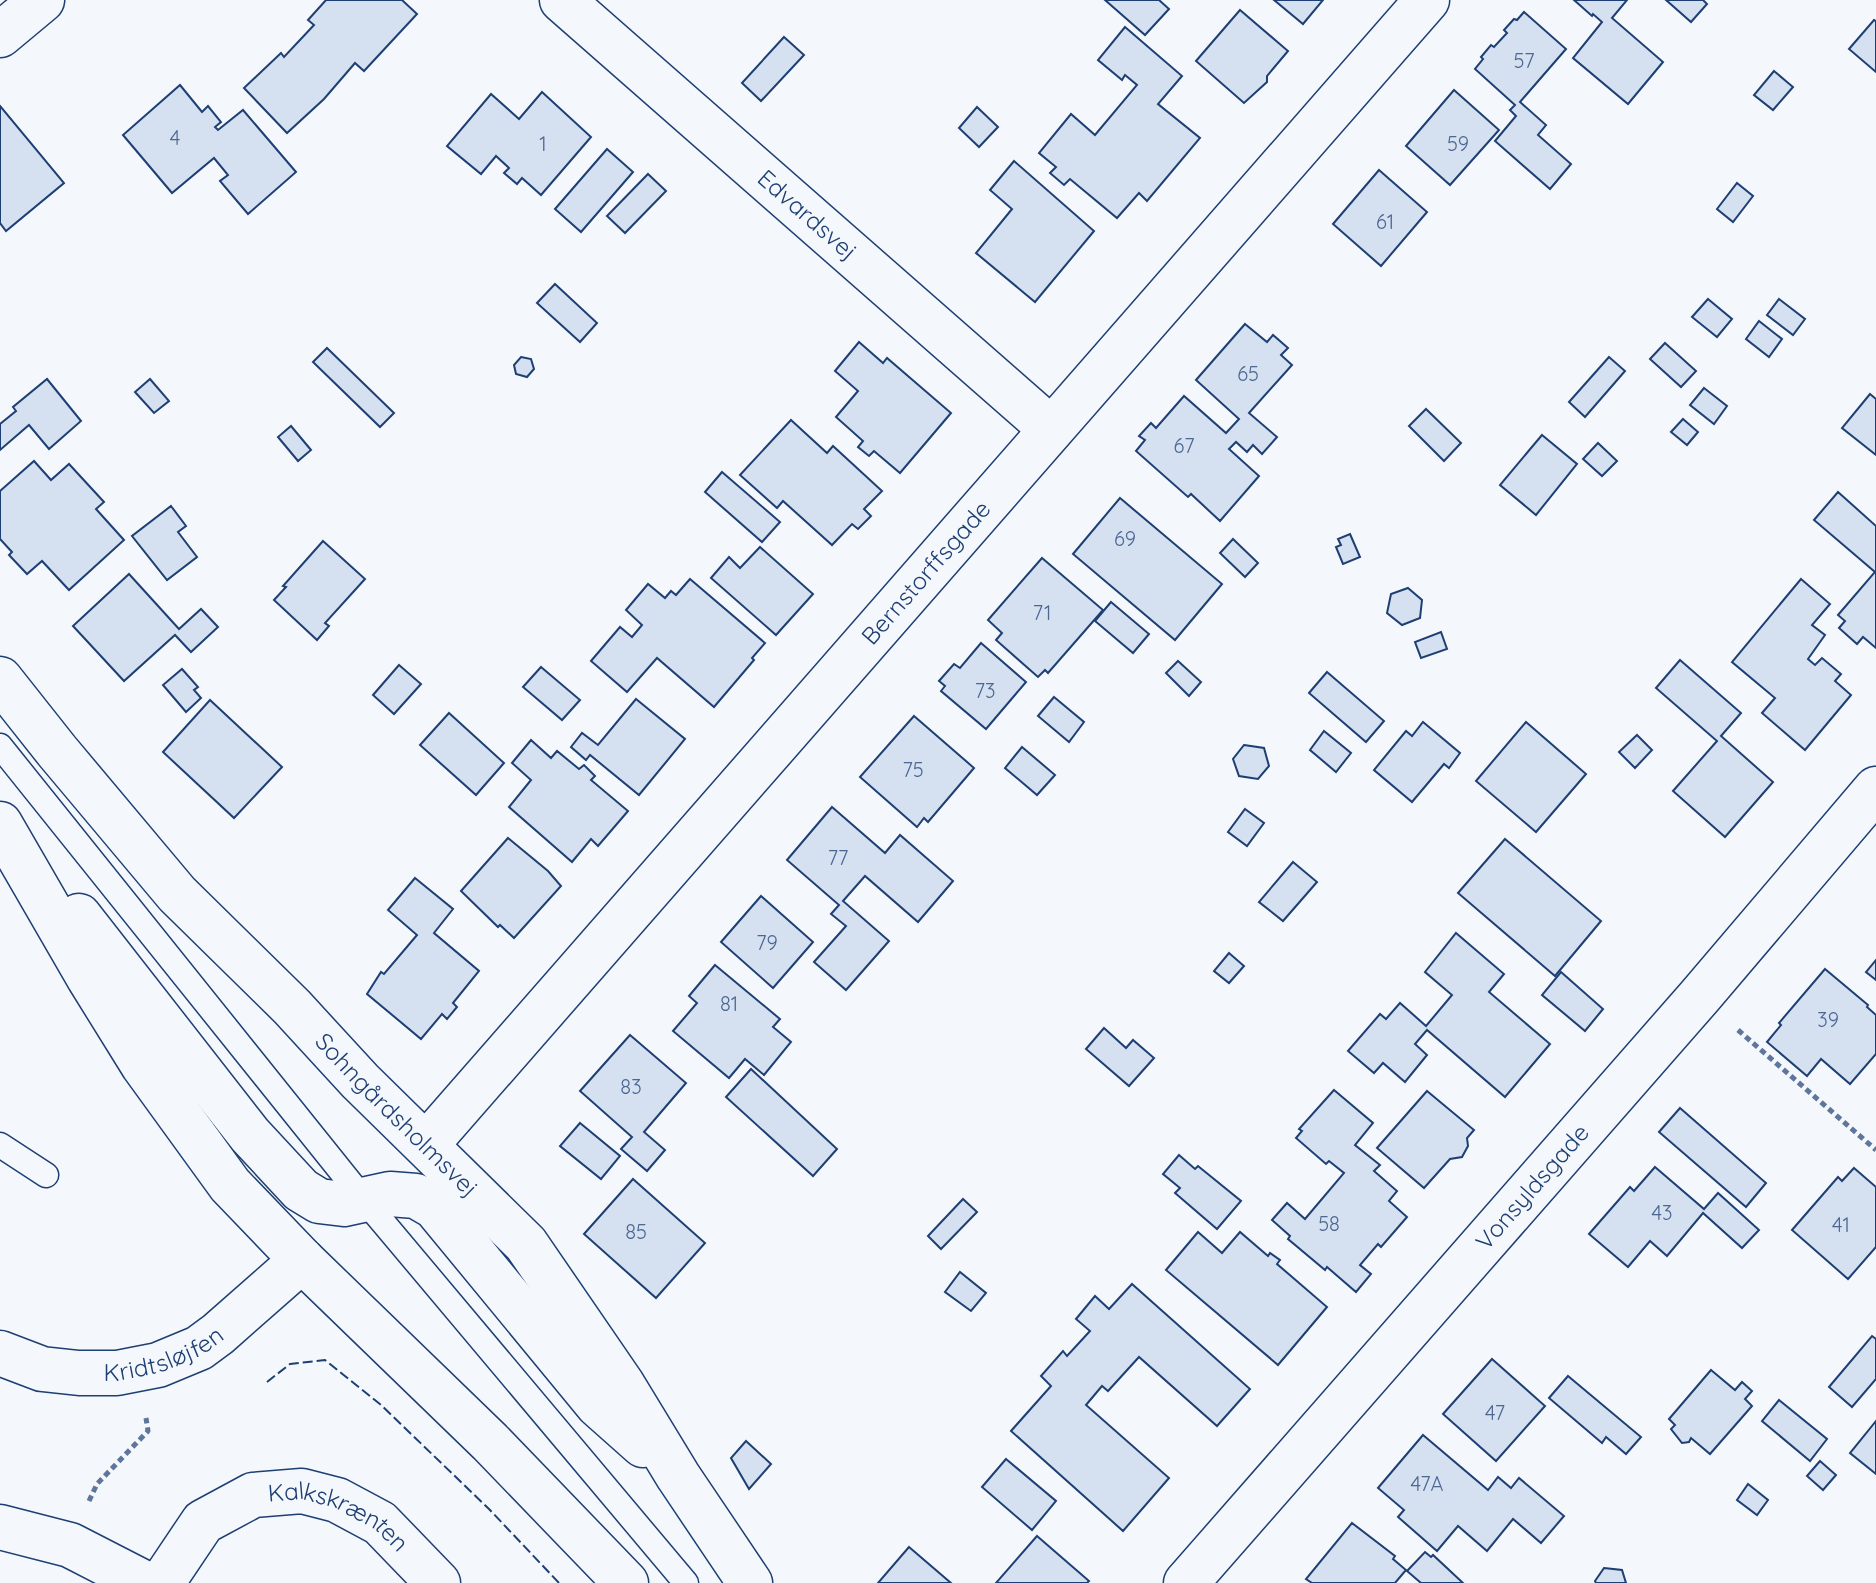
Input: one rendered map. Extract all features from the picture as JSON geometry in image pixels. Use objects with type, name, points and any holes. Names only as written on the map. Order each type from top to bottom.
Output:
[{"type":"street","points":[[0,35],[42,0]]},
{"type":"street","name":"Edvardsvej","points":[[562,0],[1051,429]]},
{"type":"street","name":"Bernstorffsgade","points":[[365,1201],[426,1145],[1427,0]]},
{"type":"street","name":"Sohngårdsholmsvej","points":[[0,679],[177,894],[292,1007],[360,1081],[526,1244],[622,1384],[678,1476],[750,1583]]},
{"type":"street","name":"Vonsyldsgade","points":[[1186,1583],[1700,996],[1876,789]]},
{"type":"street","points":[[0,822],[266,1154],[301,1190],[319,1201],[344,1204],[390,1194],[416,1196],[435,1207],[598,1405],[678,1476]]},
{"type":"street","points":[[0,822],[89,978],[143,1065],[230,1185],[302,1260],[490,1442],[626,1583]]},
{"type":"street","name":"Kridtsløjfen","points":[[0,1353],[42,1369],[117,1373],[158,1365],[199,1348],[302,1260],[365,1201]]},
{"type":"street","name":"Kalkskrænten","points":[[162,1583],[203,1522],[253,1495],[302,1491],[337,1500],[380,1523],[438,1583]]},
{"type":"street","points":[[0,1527],[70,1545],[144,1583]]},
{"type":"lane","points":[[0,746],[365,1201],[686,1583]]},
{"type":"lane","points":[[0,1145],[46,1175]]},
{"type":"path","points":[[1700,996],[1876,1150]]},
{"type":"path","points":[[97,1484],[148,1431]]},
{"type":"building","points":[[326,0],[402,0],[417,14],[364,71],[355,63],[324,99],[287,133],[244,88],[281,53],[284,57],[314,25],[308,20]]},
{"type":"building","points":[[1105,0],[1159,0],[1169,9],[1145,35]]},
{"type":"building","points":[[1274,0],[1323,0],[1303,24]]},
{"type":"building","points":[[1574,0],[1627,0],[1612,18],[1663,62],[1628,104],[1573,58],[1602,22]]},
{"type":"building","points":[[1666,0],[1703,0],[1707,4],[1691,22]]},
{"type":"building","points":[[1240,10],[1288,51],[1267,76],[1267,82],[1244,103],[1196,61]]},
{"type":"building","points":[[1524,12],[1566,49],[1520,102],[1546,125],[1538,135],[1571,164],[1550,189],[1495,141],[1516,116],[1510,110],[1515,105],[1475,69],[1491,45],[1494,47],[1507,33],[1504,30]]},
{"type":"building","points":[[1876,21],[1876,72],[1849,49]]},
{"type":"building","points":[[1125,27],[1182,76],[1158,104],[1200,138],[1147,201],[1139,193],[1117,218],[1070,179],[1064,185],[1050,173],[1056,167],[1039,153],[1071,114],[1095,135],[1137,85],[1125,75],[1122,80],[1098,60]]},
{"type":"building","points":[[784,37],[804,55],[761,101],[742,83]]},
{"type":"building","points":[[1774,71],[1793,87],[1773,110],[1754,95]]},
{"type":"building","points":[[180,85],[202,112],[208,106],[221,122],[215,127],[218,130],[243,110],[296,172],[248,214],[220,181],[228,175],[214,158],[172,193],[123,135]]},
{"type":"building","points":[[1454,90],[1499,130],[1450,185],[1406,146]]},
{"type":"building","points":[[542,92],[591,137],[541,195],[522,178],[517,184],[504,173],[509,168],[496,156],[481,174],[447,146],[491,94],[519,119]]},
{"type":"building","points":[[0,106],[64,183],[6,231],[0,223]]},
{"type":"building","points":[[977,107],[998,127],[979,147],[959,128]]},
{"type":"building","points":[[607,149],[633,172],[581,232],[555,209]]},
{"type":"building","points":[[1014,161],[1094,231],[1035,302],[976,253],[1012,209],[990,190]]},
{"type":"building","points":[[1379,170],[1427,212],[1381,266],[1333,224]]},
{"type":"building","points":[[648,174],[666,191],[625,233],[607,216]]},
{"type":"building","points":[[1737,183],[1753,196],[1733,222],[1717,209]]},
{"type":"building","points":[[555,284],[597,323],[580,342],[537,303]]},
{"type":"building","points":[[1708,299],[1732,319],[1717,337],[1692,317]]},
{"type":"building","points":[[1779,299],[1805,319],[1793,335],[1767,315]]},
{"type":"building","points":[[1759,321],[1782,339],[1769,357],[1746,339]]},
{"type":"building","points":[[1245,324],[1267,342],[1273,335],[1288,348],[1281,355],[1292,365],[1249,413],[1277,437],[1262,454],[1253,445],[1247,452],[1236,442],[1229,449],[1259,476],[1220,521],[1136,451],[1145,440],[1139,436],[1151,423],[1156,428],[1184,396],[1226,433],[1239,419],[1196,380]]},
{"type":"building","points":[[859,342],[883,363],[887,358],[951,413],[900,473],[874,451],[869,456],[858,447],[863,441],[836,417],[858,391],[835,371]]},
{"type":"building","points":[[1665,343],[1696,371],[1681,387],[1650,359]]},
{"type":"building","points":[[327,348],[394,413],[380,427],[313,362]]},
{"type":"building","points":[[521,357],[531,359],[534,369],[527,377],[516,374],[514,365]]},
{"type":"building","points":[[1609,357],[1625,371],[1585,417],[1569,402]]},
{"type":"building","points":[[47,379],[81,421],[49,449],[29,425],[0,450],[0,424],[16,411],[13,407]]},
{"type":"building","points":[[150,379],[169,401],[154,413],[135,392]]},
{"type":"building","points":[[1704,388],[1727,406],[1714,424],[1690,405]]},
{"type":"building","points":[[1870,394],[1876,399],[1876,455],[1842,428]]},
{"type":"building","points":[[1426,409],[1461,443],[1444,461],[1409,426]]},
{"type":"building","points":[[1683,419],[1698,432],[1687,445],[1671,432]]},
{"type":"building","points":[[791,420],[827,453],[833,446],[882,491],[864,509],[871,516],[858,529],[852,524],[832,545],[783,501],[777,508],[740,475]]},
{"type":"building","points":[[291,426],[311,450],[298,461],[278,437]]},
{"type":"building","points":[[1542,435],[1577,464],[1536,515],[1500,485]]},
{"type":"building","points":[[1598,443],[1617,461],[1602,476],[1583,459]]},
{"type":"building","points":[[34,461],[51,480],[69,464],[104,502],[96,509],[124,540],[69,590],[42,561],[27,574],[9,555],[12,552],[0,539],[0,491]]},
{"type":"building","points":[[722,472],[780,522],[762,542],[705,492]]},
{"type":"building","points":[[1838,492],[1876,526],[1876,648],[1863,637],[1857,644],[1839,628],[1845,621],[1838,615],[1875,572],[1814,520]]},
{"type":"building","points":[[1120,498],[1222,584],[1175,640],[1073,554]]},
{"type":"building","points":[[171,506],[186,526],[178,532],[197,557],[167,580],[132,536]]},
{"type":"building","points":[[1350,534],[1360,557],[1343,564],[1336,547],[1341,545],[1338,539]]},
{"type":"building","points":[[1233,539],[1258,563],[1245,577],[1220,553]]},
{"type":"building","points":[[323,541],[365,579],[325,623],[329,626],[317,640],[274,600]]},
{"type":"building","points":[[760,547],[813,594],[776,635],[711,578],[729,557],[740,568]]},
{"type":"building","points":[[1042,558],[1103,610],[1048,673],[1045,670],[1038,677],[996,640],[1002,633],[988,620]]},
{"type":"building","points":[[129,574],[179,629],[201,609],[218,627],[191,652],[175,635],[124,681],[73,626]]},
{"type":"building","points":[[690,579],[765,643],[714,707],[657,658],[627,692],[591,661],[620,627],[632,637],[642,625],[626,610],[648,584],[665,598],[671,591],[676,595]]},
{"type":"building","points":[[1801,579],[1830,604],[1812,625],[1825,635],[1808,659],[1815,665],[1822,658],[1841,674],[1835,681],[1851,695],[1805,750],[1762,713],[1775,698],[1732,662]]},
{"type":"building","points":[[1408,588],[1422,600],[1420,618],[1402,625],[1387,613],[1391,594]]},
{"type":"building","points":[[1111,602],[1149,634],[1133,653],[1095,621]]},
{"type":"building","points":[[1441,632],[1447,649],[1421,658],[1415,642]]},
{"type":"building","points":[[981,643],[1026,682],[986,729],[941,691],[945,686],[939,681],[954,664],[960,668]]},
{"type":"building","points":[[1680,660],[1741,713],[1721,736],[1773,782],[1725,837],[1673,791],[1717,741],[1656,688]]},
{"type":"building","points":[[1178,661],[1201,682],[1189,696],[1166,673]]},
{"type":"building","points":[[399,665],[421,684],[394,714],[373,695]]},
{"type":"building","points":[[541,667],[580,700],[562,720],[523,687]]},
{"type":"building","points":[[182,669],[198,687],[194,690],[201,698],[186,712],[163,685]]},
{"type":"building","points":[[1327,672],[1384,721],[1366,742],[1309,693]]},
{"type":"building","points":[[1054,697],[1084,722],[1069,742],[1038,716]]},
{"type":"building","points":[[636,699],[685,739],[639,795],[590,755],[586,760],[571,747],[582,733],[598,745]]},
{"type":"building","points":[[210,700],[282,767],[234,818],[163,752]]},
{"type":"building","points":[[449,713],[504,763],[476,795],[420,745]]},
{"type":"building","points":[[914,716],[974,768],[928,822],[924,818],[917,827],[860,777]]},
{"type":"building","points":[[1423,722],[1460,753],[1449,768],[1444,764],[1412,802],[1374,770],[1406,731],[1412,736]]},
{"type":"building","points":[[1526,722],[1586,774],[1536,832],[1476,781]]},
{"type":"building","points":[[1324,731],[1351,753],[1336,772],[1310,750]]},
{"type":"building","points":[[1637,735],[1652,750],[1635,768],[1619,752]]},
{"type":"building","points":[[531,740],[551,758],[557,751],[579,769],[584,765],[595,776],[591,780],[628,811],[598,846],[591,839],[572,862],[509,807],[531,780],[512,763]]},
{"type":"building","points":[[1244,745],[1264,748],[1269,766],[1258,779],[1239,776],[1233,759]]},
{"type":"building","points":[[1022,747],[1055,775],[1037,795],[1005,768]]},
{"type":"building","points":[[832,807],[885,853],[900,835],[953,881],[918,922],[865,876],[843,901],[889,941],[846,990],[814,962],[846,926],[831,914],[839,905],[787,860]]},
{"type":"building","points":[[1245,809],[1264,823],[1247,846],[1228,832]]},
{"type":"building","points":[[508,838],[561,886],[514,938],[461,891]]},
{"type":"building","points":[[1505,839],[1601,921],[1555,976],[1458,893]]},
{"type":"building","points":[[1293,862],[1317,882],[1283,921],[1259,902]]},
{"type":"building","points":[[415,878],[453,909],[434,933],[479,971],[453,1003],[457,1007],[447,1019],[442,1014],[421,1039],[367,994],[381,972],[384,974],[417,935],[388,910]]},
{"type":"building","points":[[761,896],[813,942],[773,988],[721,942]]},
{"type":"building","points":[[1456,933],[1504,974],[1489,992],[1550,1044],[1505,1097],[1427,1030],[1415,1044],[1427,1055],[1405,1082],[1383,1063],[1374,1073],[1348,1051],[1380,1014],[1386,1019],[1400,1003],[1426,1026],[1452,995],[1425,972]]},
{"type":"building","points":[[1229,953],[1244,966],[1229,983],[1214,971]]},
{"type":"building","points":[[1876,960],[1876,980],[1866,972]]},
{"type":"building","points":[[715,965],[780,1019],[773,1027],[791,1042],[764,1075],[745,1059],[729,1078],[673,1031],[697,1003],[689,996]]},
{"type":"building","points":[[1825,969],[1876,1015],[1876,1054],[1850,1084],[1821,1059],[1807,1076],[1767,1042],[1781,1025],[1779,1023]]},
{"type":"building","points":[[1561,972],[1603,1009],[1585,1031],[1542,995]]},
{"type":"building","points":[[1104,1028],[1126,1048],[1133,1040],[1154,1058],[1129,1086],[1086,1049]]},
{"type":"building","points":[[630,1035],[686,1083],[644,1132],[665,1150],[647,1171],[621,1149],[632,1137],[580,1091]]},
{"type":"building","points":[[751,1069],[837,1149],[813,1176],[726,1097]]},
{"type":"building","points":[[1334,1090],[1373,1123],[1355,1145],[1380,1165],[1374,1171],[1397,1191],[1389,1201],[1407,1217],[1381,1247],[1378,1244],[1360,1265],[1371,1274],[1356,1292],[1288,1239],[1290,1236],[1272,1220],[1287,1203],[1305,1219],[1344,1173],[1329,1161],[1326,1164],[1296,1138],[1302,1131],[1299,1129]]},
{"type":"building","points":[[1427,1091],[1474,1130],[1467,1138],[1468,1146],[1462,1157],[1450,1159],[1424,1188],[1377,1148]]},
{"type":"building","points":[[1680,1108],[1766,1183],[1746,1207],[1659,1132]]},
{"type":"building","points":[[580,1123],[620,1156],[601,1179],[560,1146]]},
{"type":"building","points":[[1179,1155],[1195,1169],[1198,1166],[1241,1201],[1217,1229],[1175,1193],[1180,1188],[1163,1174]]},
{"type":"building","points":[[1655,1167],[1704,1209],[1718,1193],[1759,1230],[1742,1248],[1703,1213],[1667,1256],[1650,1241],[1628,1267],[1589,1234],[1630,1187],[1634,1191]]},
{"type":"building","points":[[1854,1168],[1876,1187],[1876,1247],[1848,1279],[1792,1230],[1838,1177],[1842,1181]]},
{"type":"building","points":[[633,1179],[705,1243],[656,1298],[584,1234]]},
{"type":"building","points":[[963,1199],[977,1212],[941,1249],[928,1236]]},
{"type":"building","points":[[1198,1232],[1222,1253],[1240,1232],[1268,1256],[1270,1253],[1280,1260],[1277,1264],[1327,1307],[1278,1365],[1166,1270]]},
{"type":"building","points":[[960,1272],[986,1293],[971,1311],[945,1292]]},
{"type":"building","points":[[1132,1284],[1250,1389],[1217,1426],[1139,1357],[1108,1391],[1102,1386],[1086,1405],[1169,1478],[1123,1531],[1011,1431],[1051,1386],[1041,1376],[1063,1351],[1067,1356],[1090,1331],[1076,1319],[1095,1296],[1109,1309]]},
{"type":"building","points":[[1872,1336],[1876,1339],[1876,1379],[1852,1407],[1829,1387]]},
{"type":"building","points":[[1492,1359],[1545,1406],[1496,1461],[1443,1414]]},
{"type":"building","points":[[1711,1370],[1735,1390],[1742,1382],[1752,1391],[1745,1399],[1752,1406],[1710,1454],[1691,1438],[1689,1442],[1682,1443],[1671,1429],[1675,1425],[1669,1419]]},
{"type":"building","points":[[1568,1376],[1641,1437],[1626,1454],[1606,1437],[1602,1443],[1549,1398]]},
{"type":"building","points":[[1779,1400],[1827,1439],[1810,1461],[1762,1421]]},
{"type":"building","points":[[1876,1421],[1876,1474],[1850,1453]]},
{"type":"building","points":[[1423,1435],[1488,1490],[1498,1477],[1511,1488],[1519,1478],[1564,1516],[1541,1543],[1513,1519],[1487,1551],[1458,1526],[1437,1551],[1398,1517],[1404,1510],[1378,1488]]},
{"type":"building","points":[[746,1441],[771,1464],[749,1489],[731,1458]]},
{"type":"building","points":[[1006,1459],[1056,1501],[1032,1530],[982,1487]]},
{"type":"building","points":[[1820,1461],[1836,1475],[1823,1490],[1807,1476]]},
{"type":"building","points":[[1748,1484],[1768,1500],[1757,1515],[1737,1500]]},
{"type":"building","points":[[1352,1523],[1395,1556],[1393,1559],[1406,1570],[1395,1583],[1312,1583],[1306,1579]]},
{"type":"building","points":[[1037,1536],[1089,1581],[996,1583]]},
{"type":"building","points":[[909,1547],[951,1583],[878,1583]]},
{"type":"building","points":[[1425,1552],[1431,1557],[1433,1555],[1463,1583],[1421,1583],[1407,1571]]},
{"type":"building","points":[[1604,1568],[1622,1570],[1626,1583],[1596,1583]]},
{"type":"fence","points":[[267,1382],[290,1364],[325,1360],[381,1405],[489,1509],[559,1583]]}]
